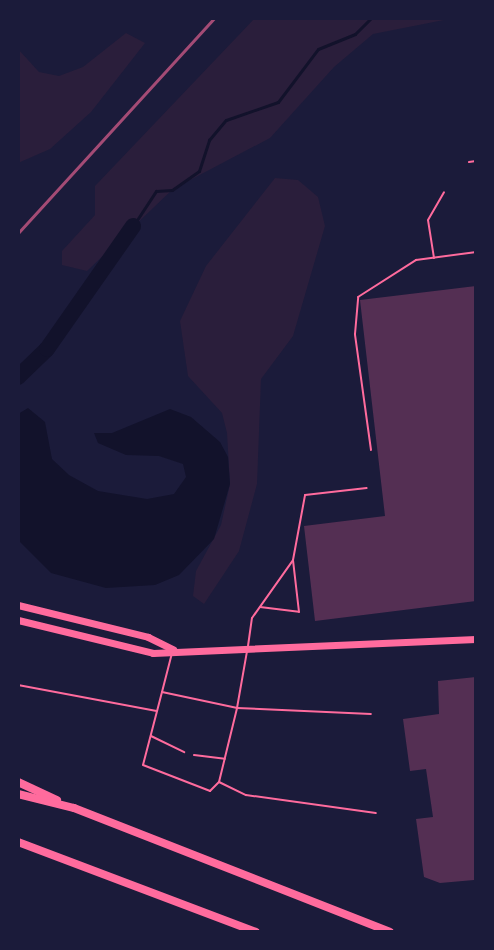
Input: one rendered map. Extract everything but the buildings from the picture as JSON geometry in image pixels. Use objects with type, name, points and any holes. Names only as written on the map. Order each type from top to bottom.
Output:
[{"type":"highway","points":[[18,782],[74,808],[390,932]]},
{"type":"highway","points":[[18,794],[74,808]]},
{"type":"highway","points":[[18,842],[256,932]]},
{"type":"main road","points":[[18,605],[159,640],[173,649]]},
{"type":"main road","points":[[18,620],[153,653],[173,649],[476,639]]},
{"type":"lane","points":[[469,162],[476,161]]},
{"type":"lane","points":[[434,258],[428,220],[444,192]]},
{"type":"lane","points":[[371,450],[355,334],[358,297],[416,260],[476,252]]},
{"type":"lane","points":[[260,607],[299,612],[292,560],[304,495],[367,488]]},
{"type":"lane","points":[[173,649],[143,765],[210,791],[219,782],[225,759],[237,708],[252,618],[292,560]]},
{"type":"lane","points":[[18,685],[157,711]]},
{"type":"lane","points":[[162,692],[237,708],[371,714]]},
{"type":"lane","points":[[151,736],[184,752]]},
{"type":"lane","points":[[194,755],[225,759]]},
{"type":"lane","points":[[219,782],[246,795],[376,813]]},
{"type":"shaded area","points":[[255,18],[454,18],[373,34],[334,67],[270,138],[173,189],[87,271],[62,265],[62,251],[95,215],[95,186]]},
{"type":"shaded area","points":[[126,33],[145,43],[91,112],[50,149],[18,163],[18,49],[39,72],[59,76],[83,67]]},
{"type":"shaded area","points":[[275,178],[298,180],[318,197],[325,226],[293,336],[261,379],[257,484],[239,551],[204,604],[193,596],[196,571],[221,525],[230,484],[227,433],[222,413],[188,376],[180,321],[206,266]]},
{"type":"shaded area","points":[[28,408],[45,422],[52,459],[69,475],[98,491],[147,499],[174,494],[186,477],[183,464],[159,456],[126,455],[98,443],[94,433],[112,433],[170,409],[191,417],[220,442],[228,457],[230,484],[214,539],[179,575],[155,585],[106,588],[51,573],[18,540],[18,414]]},
{"type":"waterway","points":[[133,226],[156,191],[172,190],[199,171],[209,140],[226,120],[278,102],[318,49],[355,34],[371,18]]},
{"type":"waterway","points":[[18,377],[47,349],[133,226]]},
{"type":"railway","points":[[18,233],[214,18]]}]
